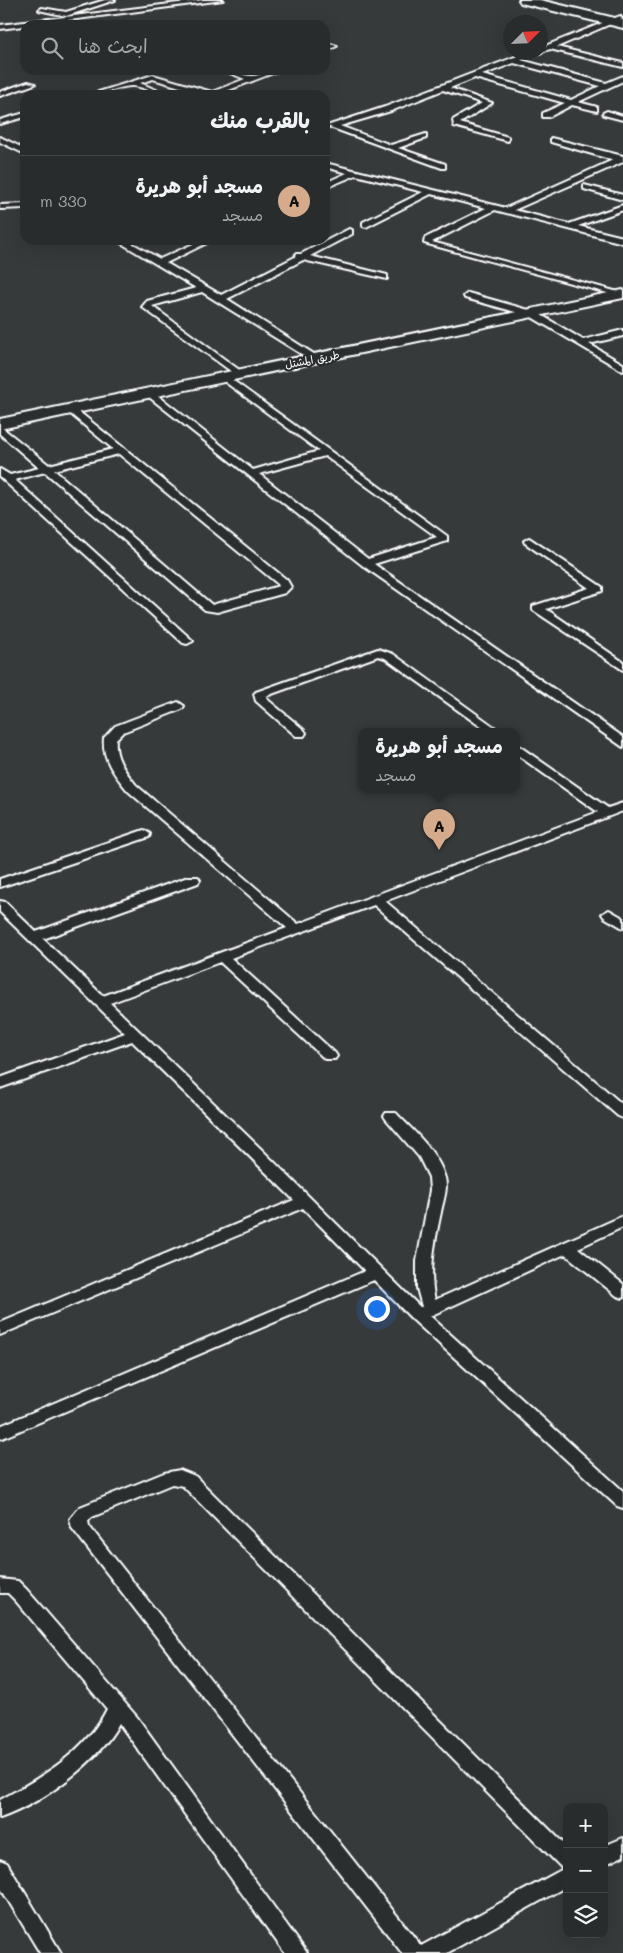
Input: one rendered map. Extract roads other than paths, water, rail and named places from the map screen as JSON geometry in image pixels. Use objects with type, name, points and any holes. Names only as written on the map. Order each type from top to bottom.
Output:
[{"type":"highway","points":[[524,0],[620,21]]},
{"type":"highway","points":[[543,0],[620,21]]},
{"type":"main road","name":"طريق المشتل","points":[[0,424],[533,314],[621,294]]},
{"type":"street","points":[[42,10],[66,14],[112,0]]},
{"type":"street","points":[[57,20],[220,0]]},
{"type":"street","points":[[550,47],[620,21]]},
{"type":"street","points":[[0,27],[20,25]]},
{"type":"street","points":[[550,47],[623,65]]},
{"type":"street","points":[[330,126],[388,110],[514,61],[608,86]]},
{"type":"street","points":[[239,75],[252,80]]},
{"type":"street","points":[[221,90],[264,75]]},
{"type":"street","points":[[476,76],[594,109]]},
{"type":"street","points":[[110,90],[157,77],[197,90]]},
{"type":"street","points":[[546,115],[623,78]]},
{"type":"street","points":[[133,83],[151,90]]},
{"type":"street","points":[[0,94],[31,84]]},
{"type":"street","points":[[444,88],[488,103],[456,122],[457,124],[505,139]]},
{"type":"street","points":[[607,113],[623,118]]},
{"type":"street","points":[[0,122],[20,116]]},
{"type":"street","points":[[330,126],[442,166]]},
{"type":"street","points":[[390,148],[423,136]]},
{"type":"street","points":[[0,139],[20,149]]},
{"type":"street","points":[[554,140],[622,159]]},
{"type":"street","points":[[508,210],[622,159]]},
{"type":"street","points":[[330,166],[623,240]]},
{"type":"street","points":[[330,184],[354,172]]},
{"type":"street","points":[[587,187],[623,198]]},
{"type":"street","points":[[366,224],[431,191]]},
{"type":"street","points":[[0,207],[20,206]]},
{"type":"street","points":[[495,207],[430,239],[428,243],[621,294]]},
{"type":"street","points":[[571,226],[623,207]]},
{"type":"street","points":[[330,241],[349,232]]},
{"type":"street","points":[[128,245],[221,299],[314,358]]},
{"type":"street","points":[[159,263],[198,245]]},
{"type":"street","points":[[221,299],[322,245]]},
{"type":"street","points":[[299,256],[384,277]]},
{"type":"street","points":[[202,288],[150,303],[147,307],[239,374]]},
{"type":"street","points":[[468,296],[533,314],[623,368]]},
{"type":"street","points":[[582,343],[623,333]]},
{"type":"street","points":[[224,377],[443,539],[366,563]]},
{"type":"street","points":[[149,393],[366,563],[623,743]]},
{"type":"street","points":[[0,429],[209,608],[226,606],[281,590],[285,587],[283,582],[70,409]]},
{"type":"street","points":[[4,475],[47,468],[121,450]]},
{"type":"street","points":[[253,474],[327,452]]},
{"type":"street","points":[[4,475],[89,555],[187,641]]},
{"type":"street","points":[[529,541],[598,589],[537,608],[623,667]]},
{"type":"street","points":[[300,733],[262,701],[260,694],[378,652],[389,656],[490,728]]},
{"type":"street","points":[[178,706],[119,729],[110,738],[109,755],[116,769],[140,795],[297,930]]},
{"type":"street","points":[[520,751],[607,813]]},
{"type":"street","points":[[101,1002],[623,807]]},
{"type":"street","points":[[0,882],[144,834]]},
{"type":"street","points":[[34,937],[193,880]]},
{"type":"street","points":[[376,900],[623,1113]]},
{"type":"street","points":[[0,905],[305,1201],[375,1273],[425,1312],[623,1501]]},
{"type":"street","points":[[609,914],[623,924]]},
{"type":"street","points":[[222,958],[330,1056]]},
{"type":"street","points":[[0,1083],[134,1035]]},
{"type":"street","points":[[392,1116],[434,1167],[438,1178],[428,1234],[425,1312]]},
{"type":"street","points":[[0,1329],[305,1201]]},
{"type":"street","points":[[425,1312],[623,1221]]},
{"type":"street","points":[[567,1247],[623,1292]]},
{"type":"street","points":[[0,1434],[375,1273]]},
{"type":"street","points":[[414,1953],[81,1528],[79,1519],[86,1512],[170,1478],[180,1477],[189,1481],[563,1856]]},
{"type":"street","points":[[0,1586],[12,1586],[21,1595],[145,1742],[297,1953]]},
{"type":"street","points":[[0,1810],[39,1788],[71,1766],[98,1741],[117,1708]]},
{"type":"street","points":[[608,1854],[623,1846]]},
{"type":"street","points":[[0,1869],[51,1953]]},
{"type":"street","points":[[428,1953],[563,1878]]},
{"type":"place","name":"مسجد أبو هريرة","points":[[439,850]]}]
